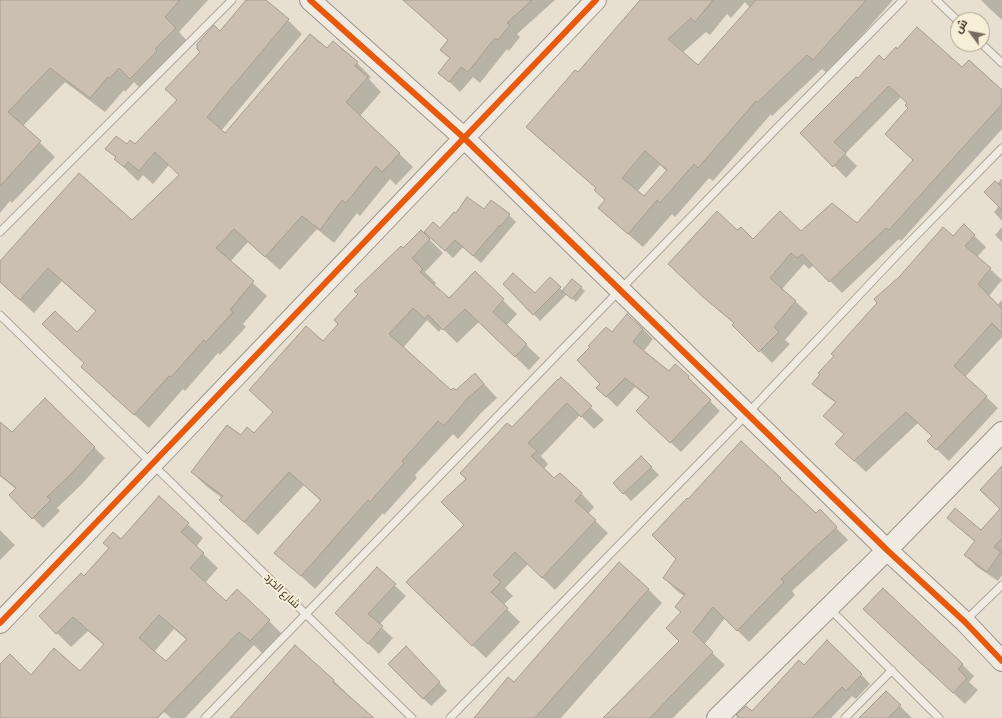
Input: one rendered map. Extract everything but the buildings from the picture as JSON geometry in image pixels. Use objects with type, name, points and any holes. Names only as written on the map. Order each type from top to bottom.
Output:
[{"type":"street","points":[[310,0],[464,138],[887,550],[965,622],[1002,661]]},
{"type":"street","points":[[0,623],[596,0]]},
{"type":"street","points":[[717,718],[887,550],[1002,432]]},
{"type":"lane","points":[[0,232],[232,0]]},
{"type":"lane","points":[[205,718],[903,0]]},
{"type":"lane","points":[[936,0],[950,13]]},
{"type":"lane","points":[[990,52],[1002,63]]},
{"type":"lane","points":[[450,718],[747,414],[898,254],[1002,148]]},
{"type":"lane","name":"شارع الخرد","points":[[0,315],[412,718]]},
{"type":"lane","points":[[965,622],[1002,585]]},
{"type":"lane","points":[[829,607],[939,718]]},
{"type":"lane","points":[[844,718],[892,670]]},
{"type":"cycle path","points":[[310,0],[464,138],[887,550],[965,622],[1002,661]]},
{"type":"cycle path","points":[[0,623],[596,0]]}]
